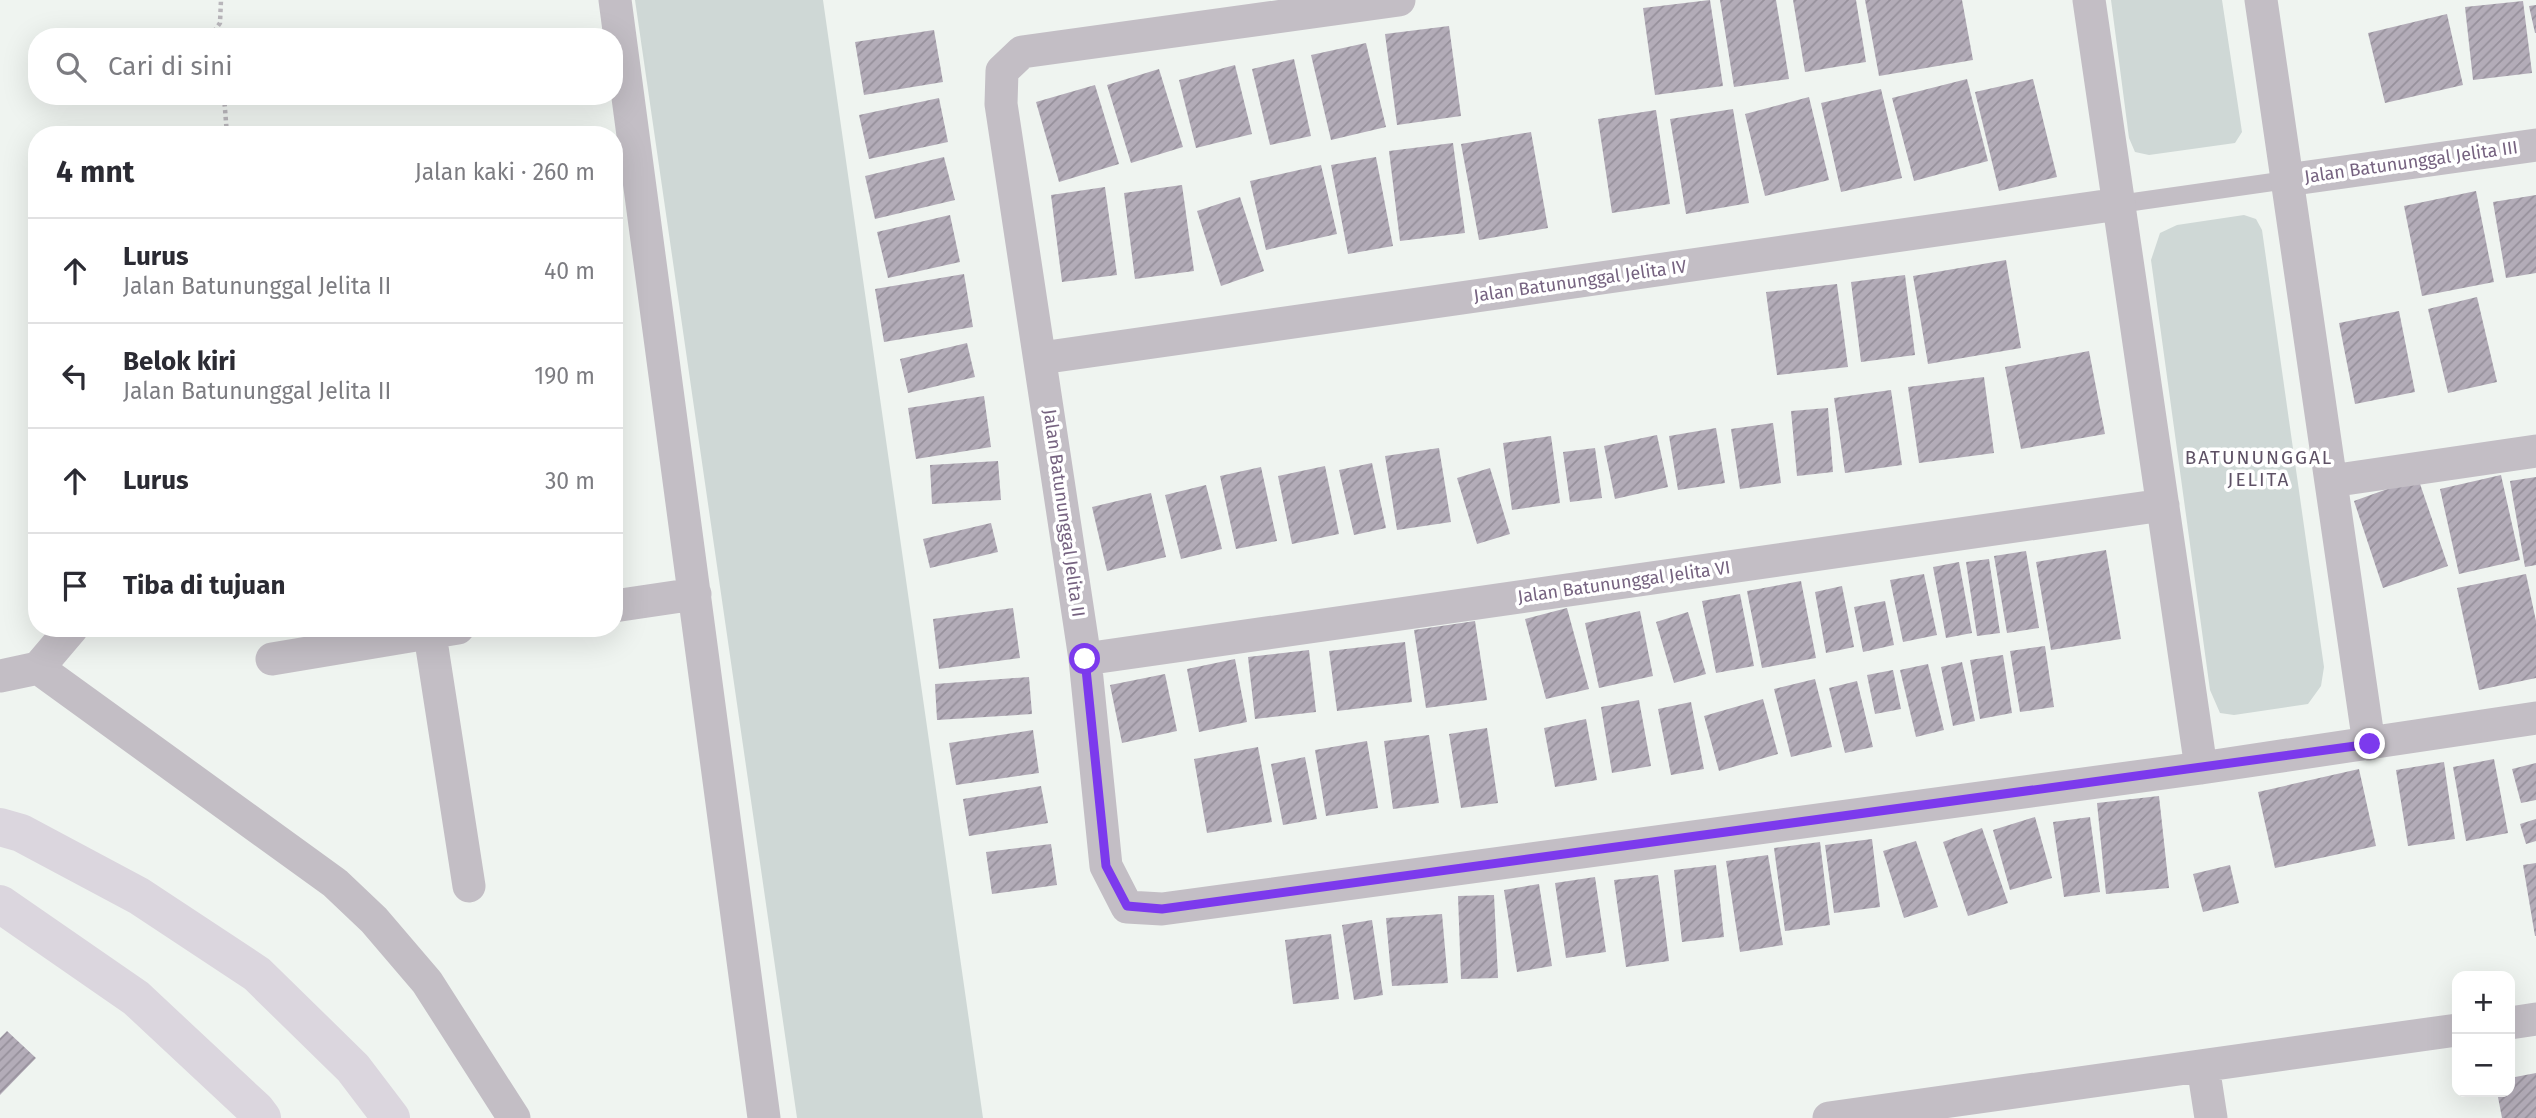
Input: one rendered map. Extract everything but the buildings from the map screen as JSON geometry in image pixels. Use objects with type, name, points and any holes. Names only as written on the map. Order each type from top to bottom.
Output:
[{"type":"highway","points":[[0,827],[21,833],[139,896],[257,974],[353,1068],[391,1118]]},
{"type":"highway","points":[[0,904],[136,998],[262,1118]]},
{"type":"street","points":[[615,0],[619,28]]},
{"type":"street","name":"Jalan Batununggal Jelita II","points":[[1399,0],[1022,52],[1002,71],[1001,104],[1085,659],[1106,866],[1127,906],[1162,909],[2201,768]]},
{"type":"street","points":[[2089,0],[2201,768],[2536,718]]},
{"type":"street","points":[[2261,0],[2370,744]]},
{"type":"street","points":[[623,59],[764,1118]]},
{"type":"street","name":"Jalan Batununggal Jelita III","points":[[2287,180],[2536,145]]},
{"type":"street","name":"Jalan Batununggal Jelita IV","points":[[1041,358],[2119,204]]},
{"type":"street","points":[[2331,481],[2536,452]]},
{"type":"street","name":"Jalan Batununggal Jelita VI","points":[[1085,659],[2163,505]]},
{"type":"street","points":[[623,605],[695,594]]},
{"type":"street","points":[[0,676],[38,668],[64,637]]},
{"type":"street","points":[[272,659],[398,637]]},
{"type":"street","points":[[439,637],[469,887]]},
{"type":"street","points":[[38,668],[335,883],[374,920],[427,982],[514,1118]]},
{"type":"street","points":[[2515,1022],[2536,1019]]},
{"type":"street","points":[[1829,1118],[2452,1031]]},
{"type":"street","points":[[2203,1066],[2211,1118]]},
{"type":"lane","points":[[2119,204],[2287,180]]},
{"type":"path","points":[[216,28],[220,23],[221,0]]},
{"type":"path","points":[[225,105],[226,126]]},
{"type":"shaded area","points":[[635,0],[823,0],[983,1118],[797,1118]]},
{"type":"shaded area","points":[[2111,0],[2222,0],[2242,132],[2235,143],[2149,155],[2135,152],[2129,138]]},
{"type":"shaded area","points":[[2244,215],[2256,219],[2262,230],[2324,667],[2321,686],[2308,704],[2234,715],[2220,713],[2210,690],[2151,260],[2160,233],[2177,225]]},
{"type":"district","name":"BATUNUNGGAL JELITA","points":[[2259,468]]},
{"type":"route","points":[[1085,659],[1106,866],[1127,906],[1162,909],[2370,744]]}]
